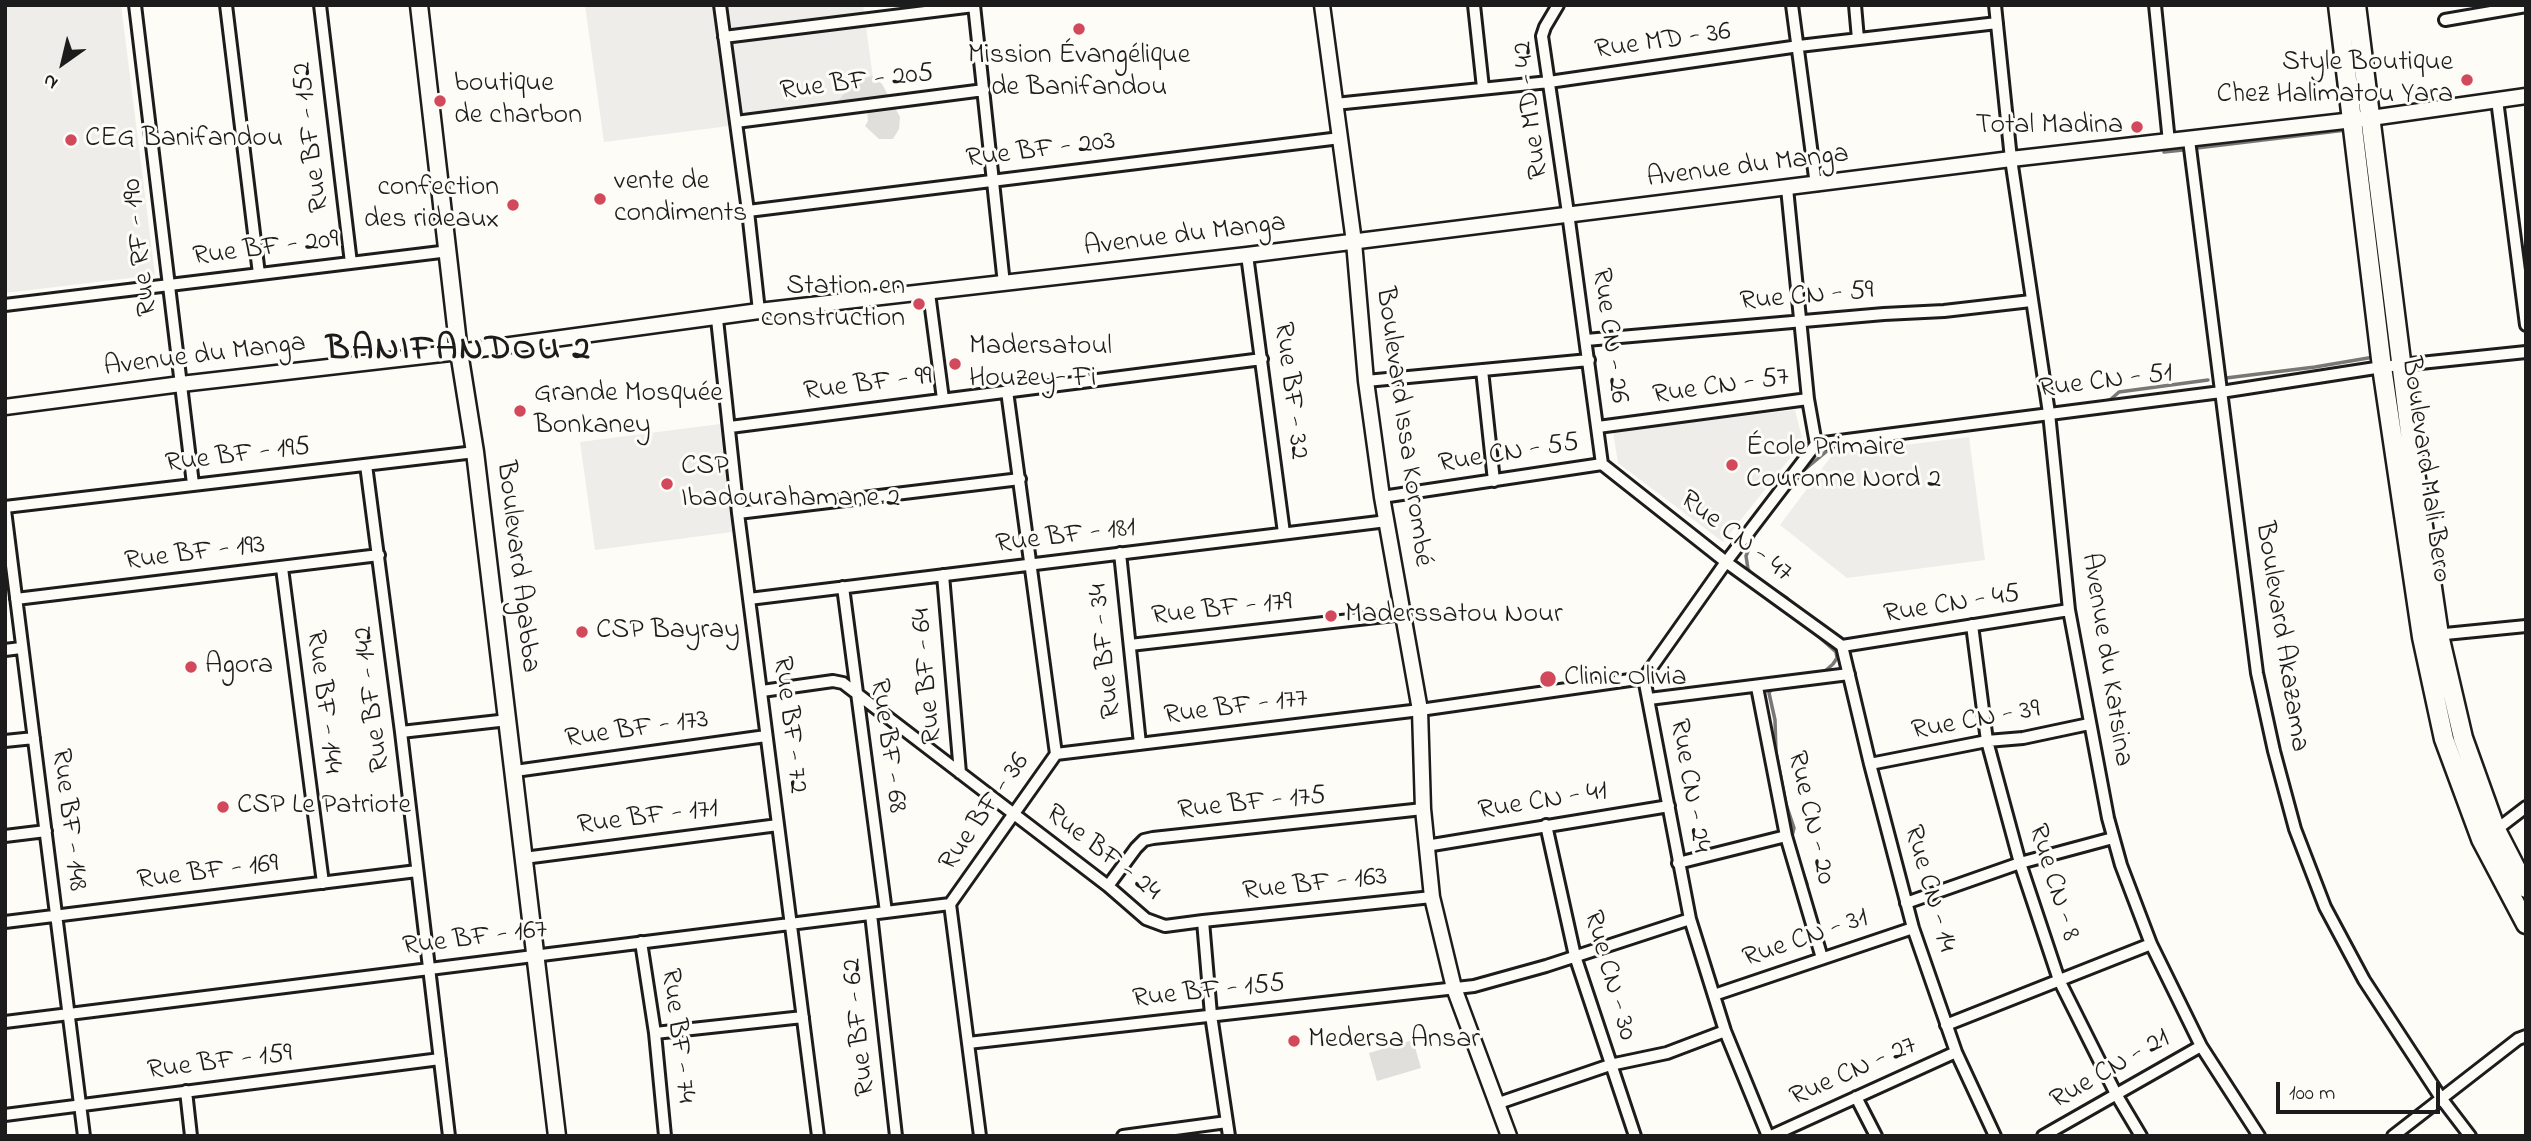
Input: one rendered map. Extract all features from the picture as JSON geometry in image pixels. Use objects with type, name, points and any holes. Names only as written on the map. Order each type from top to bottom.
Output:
[{"type":"main road","name":"Boulevard Agabba","points":[[419,5],[459,352],[475,452],[557,1136]]},
{"type":"main road","name":"Boulevard Mali Bero","points":[[2338,5],[2362,119],[2402,365],[2430,636],[2444,740],[2481,839],[2526,924]]},
{"type":"main road","name":"Boulevard Mali Bero","points":[[2356,5],[2362,119],[2382,367],[2430,636],[2496,830],[2526,888]]},
{"type":"street","name":"Rue RF - 190","points":[[135,5],[193,484]]},
{"type":"street","points":[[226,5],[259,274]]},
{"type":"street","name":"Rue BF - 152","points":[[320,5],[351,263]]},
{"type":"street","points":[[720,5],[759,311]]},
{"type":"street","name":"Boulevard Issa Korombé","points":[[1322,5],[1354,242],[1367,381],[1382,498],[1420,710],[1423,809],[1432,897],[1454,988],[1509,1136]]},
{"type":"street","points":[[1474,5],[1483,88]]},
{"type":"street","name":"Rue MD - 42","points":[[1558,5],[1542,36],[1569,214]]},
{"type":"street","points":[[1792,5],[1816,185]]},
{"type":"street","points":[[1855,5],[1858,39]]},
{"type":"street","name":"Avenue du Katsina","points":[[1995,5],[2011,159],[2049,413],[2069,610],[2113,838],[2151,944],[2201,1046],[2259,1136]]},
{"type":"street","points":[[2155,5],[2169,142]]},
{"type":"street","points":[[724,37],[974,6],[1004,284]]},
{"type":"street","points":[[2445,20],[2526,6]]},
{"type":"street","name":"Rue MD - 36","points":[[1335,104],[1549,82],[1858,39],[1997,23]]},
{"type":"street","name":"Rue BF - 205","points":[[736,122],[984,90]]},
{"type":"street","name":"Avenue du Manga","points":[[5,407],[459,352],[717,319],[759,311],[1354,242],[2011,159],[2362,119],[2526,96]]},
{"type":"street","points":[[2497,100],[2526,325]]},
{"type":"street","name":"Rue BF - 203","points":[[748,211],[1340,138]]},
{"type":"street","name":"Boulevard Akazama","points":[[2189,140],[2257,673],[2295,829],[2325,907],[2364,980],[2441,1098],[2470,1136]]},
{"type":"street","points":[[1644,678],[1726,562],[1816,444],[1808,399],[1787,188]]},
{"type":"street","name":"Rue CN - 26","points":[[1569,214],[1602,464]]},
{"type":"street","name":"Rue BF - 209","points":[[5,305],[449,251]]},
{"type":"street","name":"Rue BF - 32","points":[[1247,255],[1284,533]]},
{"type":"street","points":[[929,293],[943,399]]},
{"type":"street","name":"Rue CN - 59","points":[[1586,340],[1944,311],[2031,300]]},
{"type":"street","name":"Rue BF - 72","points":[[717,319],[738,513],[818,1136]]},
{"type":"street","name":"Rue CN - 51","points":[[1816,444],[2221,392],[2382,367],[2526,352]]},
{"type":"street","name":"Rue BF - 99","points":[[730,427],[1262,359]]},
{"type":"street","points":[[1367,381],[1589,360]]},
{"type":"street","points":[[1482,370],[1494,481]]},
{"type":"street","name":"Rue BF - 36","points":[[981,1136],[950,904],[1056,754],[1007,391]]},
{"type":"street","name":"Rue CN - 57","points":[[1598,427],[1808,399]]},
{"type":"street","name":"Rue BF - 195","points":[[5,508],[475,452]]},
{"type":"street","name":"Rue CN - 55","points":[[1382,498],[1602,464]]},
{"type":"street","name":"Rue CN - 47","points":[[1602,464],[1726,562],[1842,646]]},
{"type":"street","name":"Rue BF - 142","points":[[366,465],[449,1136]]},
{"type":"street","points":[[738,513],[1020,479]]},
{"type":"street","name":"Rue BF - 148","points":[[5,508],[84,1136]]},
{"type":"street","name":"Rue BF - 181","points":[[749,599],[1387,521]]},
{"type":"street","name":"Rue BF - 34","points":[[1120,554],[1140,744]]},
{"type":"street","name":"Rue BF - 193","points":[[16,599],[379,555]]},
{"type":"street","name":"Rue BF - 144","points":[[282,568],[323,883]]},
{"type":"street","name":"Rue BF - 64","points":[[943,575],[960,773]]},
{"type":"street","name":"Rue BF - 68","points":[[842,587],[886,912]]},
{"type":"street","name":"Rue CN - 45","points":[[1842,646],[2069,610]]},
{"type":"street","name":"Rue BF - 179","points":[[1129,645],[1403,614]]},
{"type":"street","name":"Rue CN - 8","points":[[1972,625],[1987,741],[2020,863],[2059,980],[2116,1094],[2141,1136]]},
{"type":"street","points":[[2430,636],[2526,626]]},
{"type":"street","name":"Rue CN - 14","points":[[1842,646],[1913,928],[1956,1052],[1995,1136]]},
{"type":"street","points":[[5,650],[21,648]]},
{"type":"street","points":[[1649,699],[1849,674]]},
{"type":"street","name":"Rue CN - 24","points":[[1644,678],[1690,919],[1726,1031],[1769,1136]]},
{"type":"street","name":"Rue BF - 177","points":[[1056,754],[1420,710],[1644,678]]},
{"type":"street","name":"Rue BF - 24","points":[[762,691],[833,681],[842,683],[855,690],[1155,924],[1165,926],[1203,920]]},
{"type":"street","name":"Rue CN - 20","points":[[1757,687],[1786,836],[1822,958]]},
{"type":"street","points":[[401,732],[508,720]]},
{"type":"street","name":"Rue CN - 39","points":[[1870,764],[2089,724]]},
{"type":"street","name":"Rue BF - 173","points":[[514,771],[766,736]]},
{"type":"street","points":[[5,741],[34,738]]},
{"type":"street","name":"Rue CN - 41","points":[[1426,846],[1669,806]]},
{"type":"street","points":[[2496,830],[2526,807]]},
{"type":"street","name":"Rue BF - 175","points":[[1108,887],[1144,840],[1423,809]]},
{"type":"street","name":"Rue BF - 171","points":[[524,858],[778,825]]},
{"type":"street","name":"Rue CN - 30","points":[[1546,825],[1575,956],[1635,1136]]},
{"type":"street","points":[[5,836],[46,831]]},
{"type":"street","points":[[1678,863],[1786,836]]},
{"type":"street","points":[[1906,903],[2020,863],[2113,838]]},
{"type":"street","name":"Rue BF - 169","points":[[5,922],[417,871]]},
{"type":"street","name":"Rue BF - 163","points":[[1203,920],[1432,897]]},
{"type":"street","name":"Rue BF - 167","points":[[5,1022],[950,904]]},
{"type":"street","name":"Rue BF - 62","points":[[871,914],[896,1136]]},
{"type":"street","name":"Rue BF - 155","points":[[968,1043],[1493,982],[1690,919]]},
{"type":"street","points":[[1203,920],[1211,1015],[1229,1136]]},
{"type":"street","name":"Rue CN - 31","points":[[1714,995],[1913,928]]},
{"type":"street","name":"Rue BF - 74","points":[[641,942],[655,1033],[665,1136]]},
{"type":"street","points":[[1946,1025],[2151,944]]},
{"type":"street","points":[[655,1033],[803,1017]]},
{"type":"street","points":[[2393,1136],[2522,1037],[2526,1027]]},
{"type":"street","points":[[1496,1104],[1610,1065],[1660,1055],[1726,1031]]},
{"type":"street","name":"Rue CN - 21","points":[[2043,1136],[2201,1046]]},
{"type":"street","name":"Rue CN - 27","points":[[1769,1136],[1956,1052]]},
{"type":"street","name":"Rue BF - 159","points":[[5,1115],[440,1059]]},
{"type":"street","points":[[186,1091],[191,1136]]},
{"type":"street","points":[[1856,1097],[1876,1136]]},
{"type":"street","points":[[1123,1136],[1227,1122]]},
{"type":"shaded area","name":"CEG Banifandou","points":[[5,5],[121,5],[155,275],[5,293]]},
{"type":"shaded area","points":[[585,5],[863,5],[877,107],[604,142]]},
{"type":"shaded area","points":[[872,76],[882,84],[900,117],[899,129],[893,139],[879,139],[865,126],[868,121],[869,102],[857,99],[849,108],[839,100],[854,82]]},
{"type":"shaded area","points":[[1795,410],[1803,442],[1723,542],[1618,463],[1613,431]]},
{"type":"shaded area","points":[[720,424],[732,532],[595,550],[580,442]]},
{"type":"shaded area","points":[[1969,437],[1985,560],[1847,578],[1780,525],[1833,454]]},
{"type":"shaded area","points":[[1413,1040],[1421,1068],[1377,1081],[1369,1053]]},
{"type":"waterway","points":[[2197,148],[2346,130]]},
{"type":"waterway","points":[[2164,152],[2183,150]]},
{"type":"waterway","points":[[2226,378],[2374,357]]},
{"type":"waterway","points":[[2098,403],[2110,400],[2119,392],[2208,380]]},
{"type":"waterway","points":[[1797,476],[1838,445]]},
{"type":"waterway","points":[[1754,577],[1748,569],[1746,556],[1761,524]]},
{"type":"waterway","points":[[1769,587],[1791,603]]},
{"type":"waterway","points":[[1809,628],[1836,652],[1837,658],[1823,673]]},
{"type":"waterway","points":[[1772,688],[1769,693],[1775,720],[1776,752],[1786,804],[1794,828],[1791,840]]},
{"type":"waterway","points":[[1798,860],[1807,884]]},
{"type":"place","name":"Mission Évangélique de Banifandou","points":[[1079,29]]},
{"type":"place","name":"Style Boutique Chez Halimatou Yara","points":[[2467,80]]},
{"type":"place","name":"boutique de charbon","points":[[440,101]]},
{"type":"place","name":"Total Madina","points":[[2137,127]]},
{"type":"place","name":"CEG Banifandou","points":[[71,140]]},
{"type":"place","name":"vente de condiments","points":[[600,199]]},
{"type":"place","name":"confection des rideaux","points":[[513,205]]},
{"type":"place","name":"Station en construction","points":[[919,304]]},
{"type":"place","name":"Madersatoul Houzey- Fi","points":[[955,364]]},
{"type":"place","name":"Grande Mosquée Bonkaney","points":[[520,411]]},
{"type":"place","name":"École Primaire Couronne Nord 2","points":[[1732,465]]},
{"type":"place","name":"CSP Ibadourahamane 2","points":[[667,484]]},
{"type":"place","name":"Maderssatou Nour","points":[[1331,616]]},
{"type":"place","name":"CSP Bayray","points":[[582,632]]},
{"type":"place","name":"Agora","points":[[191,667]]},
{"type":"place","name":"Clinic Olivia","points":[[1548,679]]},
{"type":"place","name":"CSP Le Patriote","points":[[223,807]]},
{"type":"place","name":"Medersa Ansar","points":[[1294,1041]]},
{"type":"district","name":"BANIFANDOU 2","points":[[459,352]]}]
